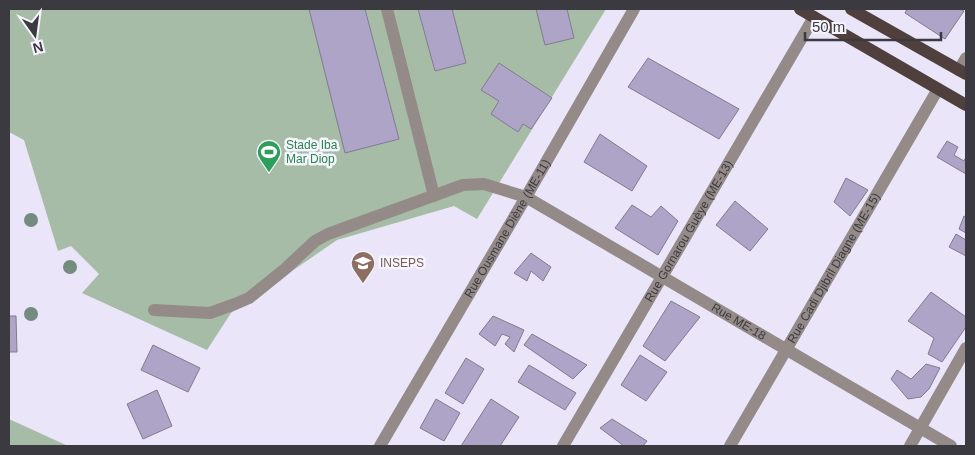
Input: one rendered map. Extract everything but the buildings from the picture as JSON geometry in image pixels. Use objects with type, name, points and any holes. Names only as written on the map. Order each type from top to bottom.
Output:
[{"type":"main road","points":[[800,9],[966,105]]},
{"type":"main road","points":[[851,9],[963,72]]},
{"type":"street","points":[[386,9],[434,196]]},
{"type":"street","name":"Rue Ousmane Diène (ME-11)","points":[[380,446],[526,198],[634,9]]},
{"type":"street","name":"Rue Gornarou Guèye (ME-13)","points":[[562,446],[814,17]]},
{"type":"street","points":[[963,72],[966,58]]},
{"type":"street","name":"Rue Cadi Djibril Diagne (ME-15)","points":[[730,446],[938,89]]},
{"type":"street","name":"Rue ME-18","points":[[154,310],[210,313],[234,304],[249,298],[278,275],[315,241],[328,234],[463,185],[484,184],[526,198],[951,446]]},
{"type":"street","points":[[910,446],[966,348]]},
{"type":"green space","name":"Stade Iba Mar Diop","points":[[9,9],[606,9],[477,219],[454,206],[337,240],[231,313],[207,350],[82,293],[99,274],[71,246],[58,251],[24,140],[9,132]]},
{"type":"green space","points":[[9,419],[68,446],[9,446]]},
{"type":"place","name":"Stade Iba Mar Diop","points":[[269,173]]},
{"type":"place","name":"INSEPS","points":[[363,284]]}]
